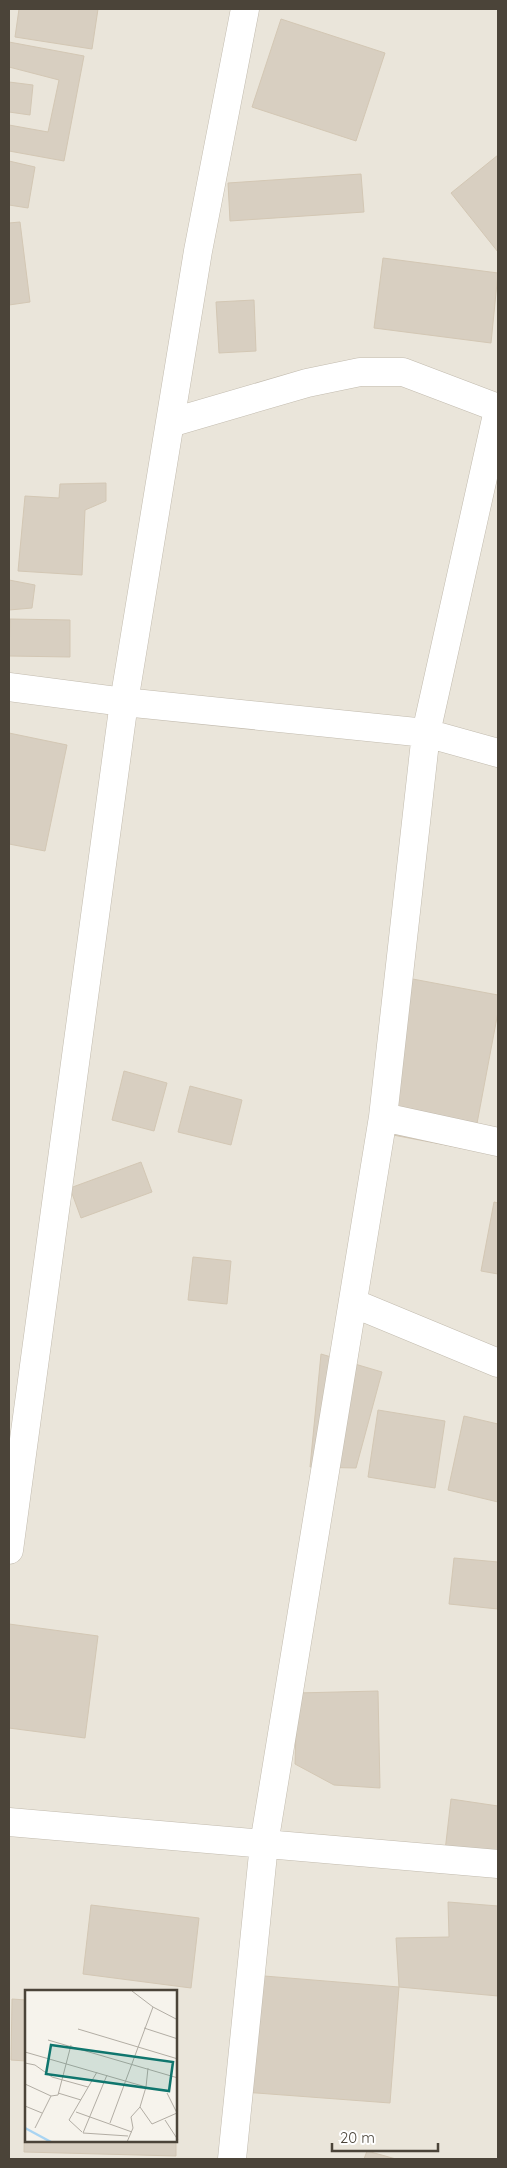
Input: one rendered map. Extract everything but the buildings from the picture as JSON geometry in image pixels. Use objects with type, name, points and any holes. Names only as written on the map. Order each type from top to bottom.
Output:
[{"type":"street","points":[[9,1550],[124,702],[198,251],[245,9]]},
{"type":"street","points":[[170,423],[307,383],[360,372],[403,372],[498,409],[426,733],[383,1117],[264,1844],[232,2159]]},
{"type":"street","points":[[9,686],[124,702],[426,733],[498,753]]},
{"type":"street","points":[[383,1117],[498,1142]]},
{"type":"street","points":[[353,1303],[498,1363]]},
{"type":"street","points":[[9,1822],[498,1864]]},
{"type":"shaded area","points":[[9,9],[498,9],[498,2159],[9,2159]]}]
